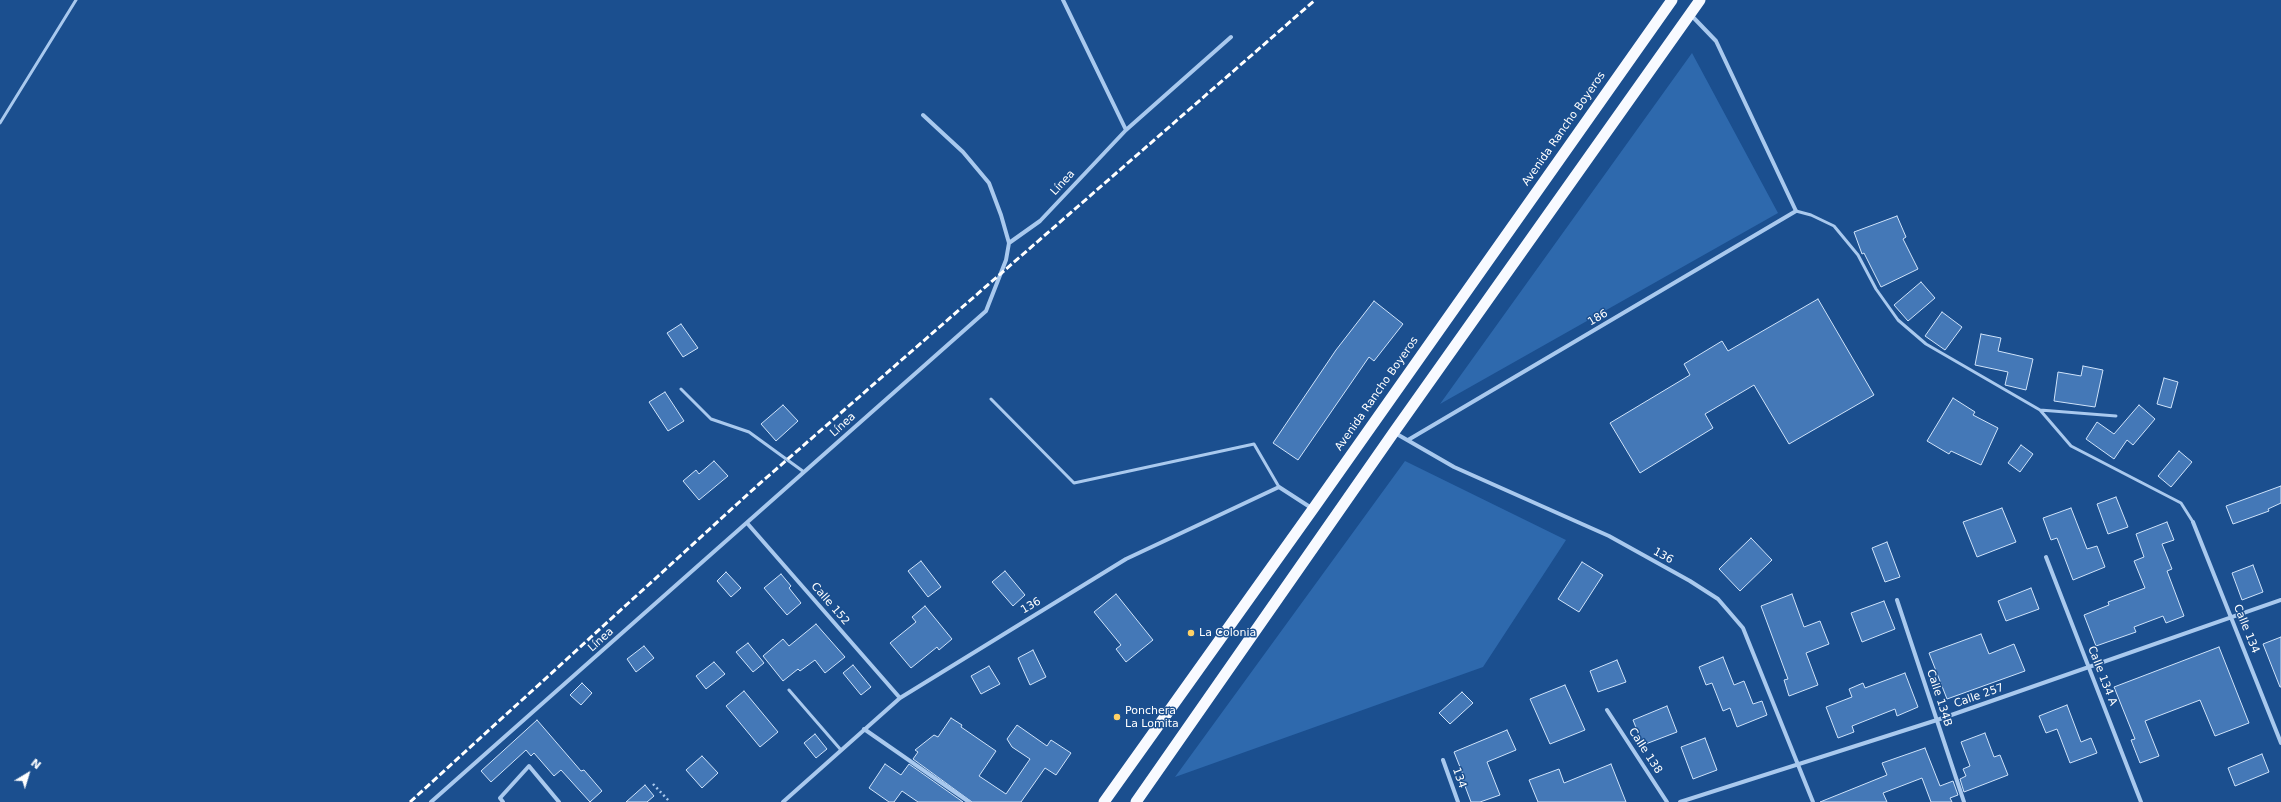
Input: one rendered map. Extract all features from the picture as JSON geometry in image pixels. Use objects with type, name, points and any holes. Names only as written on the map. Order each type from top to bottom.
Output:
[{"type":"highway","name":"Avenida Rancho Boyeros","points":[[1104,802],[1313,509],[1429,342],[1672,0]]},
{"type":"highway","points":[[1136,802],[1394,432],[1700,0]]},
{"type":"street","points":[[1063,0],[1126,130]]},
{"type":"street","points":[[1690,14],[1716,41],[1796,211]]},
{"type":"street","name":"Línea","points":[[431,802],[986,311],[1006,260],[1009,242],[1040,221],[1126,130],[1231,37]]},
{"type":"street","points":[[923,115],[963,152],[989,183],[1009,242]]},
{"type":"street","name":"186","points":[[1408,440],[1796,211]]},
{"type":"street","name":"136","points":[[1394,432],[1454,467],[1609,536],[1718,599],[1743,628],[1813,802]]},
{"type":"street","points":[[1279,487],[1313,509]]},
{"type":"street","name":"136","points":[[784,802],[900,698],[1126,559],[1279,487]]},
{"type":"street","name":"Calle 134","points":[[2193,522],[2281,743]]},
{"type":"street","name":"Calle 152","points":[[747,523],[900,698]]},
{"type":"street","name":"Calle 134 A","points":[[2046,557],[2141,802]]},
{"type":"street","name":"Calle 134B","points":[[1897,600],[1964,802]]},
{"type":"street","name":"Calle 257","points":[[1680,802],[1798,763],[1937,720],[2090,668],[2281,600]]},
{"type":"street","name":"Calle 138","points":[[1607,710],[1667,802]]},
{"type":"street","points":[[864,729],[969,802]]},
{"type":"street","name":"134","points":[[1443,760],[1458,802]]},
{"type":"street","points":[[503,802],[500,798],[529,766],[559,802]]},
{"type":"lane","points":[[0,123],[76,0]]},
{"type":"lane","points":[[1796,211],[1811,215],[1834,226],[1858,255],[1876,289],[1898,320],[1926,344],[2040,410],[2071,446],[2182,503],[2193,522]]},
{"type":"lane","points":[[681,389],[711,419],[749,432],[804,472]]},
{"type":"lane","points":[[991,399],[1074,483],[1254,444],[1279,487]]},
{"type":"lane","points":[[2040,410],[2116,416]]},
{"type":"lane","points":[[789,690],[841,750]]},
{"type":"path","points":[[653,784],[670,802]]},
{"type":"shaded area","points":[[1692,53],[1778,213],[1440,404]]},
{"type":"shaded area","points":[[1405,461],[1566,540],[1483,667],[1175,777]]},
{"type":"building","points":[[1897,216],[1906,237],[1903,239],[1918,269],[1881,287],[1864,253],[1862,254],[1854,232]]},
{"type":"building","points":[[1921,282],[1935,298],[1908,321],[1894,305]]},
{"type":"building","points":[[1818,299],[1874,395],[1789,444],[1754,385],[1705,414],[1713,428],[1640,473],[1610,423],[1690,375],[1684,364],[1722,341],[1728,351]]},
{"type":"building","points":[[1374,301],[1403,324],[1374,361],[1369,357],[1298,460],[1273,443],[1336,350]]},
{"type":"building","points":[[1942,312],[1962,327],[1945,350],[1925,336]]},
{"type":"building","points":[[681,324],[698,348],[683,357],[667,333]]},
{"type":"building","points":[[1981,334],[2001,338],[1998,351],[2033,359],[2026,390],[2005,385],[2008,372],[1975,365]]},
{"type":"building","points":[[2083,366],[2103,370],[2095,407],[2054,401],[2058,372],[2081,376]]},
{"type":"building","points":[[2164,378],[2178,382],[2171,408],[2157,404]]},
{"type":"building","points":[[665,392],[684,421],[668,431],[649,402]]},
{"type":"building","points":[[1953,398],[1975,412],[1973,415],[1998,428],[1981,465],[1951,451],[1949,454],[1927,441]]},
{"type":"building","points":[[783,405],[798,421],[776,441],[761,424]]},
{"type":"building","points":[[2139,405],[2155,419],[2133,445],[2127,440],[2114,459],[2086,439],[2097,422],[2114,434]]},
{"type":"building","points":[[2021,445],[2033,454],[2020,472],[2008,463]]},
{"type":"building","points":[[2179,451],[2192,462],[2171,487],[2158,476]]},
{"type":"building","points":[[714,461],[728,476],[699,500],[683,481],[696,470],[699,474]]},
{"type":"building","points":[[2281,486],[2281,503],[2268,509],[2269,511],[2233,524],[2226,506]]},
{"type":"building","points":[[2116,497],[2128,527],[2108,534],[2097,504]]},
{"type":"building","points":[[2002,508],[2016,542],[1977,557],[1963,522]]},
{"type":"building","points":[[2071,508],[2087,549],[2097,546],[2105,567],[2073,580],[2057,538],[2051,540],[2043,518]]},
{"type":"building","points":[[2167,522],[2174,540],[2162,544],[2172,569],[2167,571],[2184,616],[2166,623],[2163,616],[2134,627],[2136,632],[2096,646],[2084,615],[2109,605],[2108,602],[2145,588],[2134,561],[2144,557],[2136,534]]},
{"type":"building","points":[[1751,538],[1772,560],[1740,591],[1719,569]]},
{"type":"building","points":[[1887,542],[1900,577],[1885,582],[1872,548]]},
{"type":"building","points":[[921,561],[941,587],[928,597],[908,571]]},
{"type":"building","points":[[1582,562],[1603,575],[1579,612],[1558,599]]},
{"type":"building","points":[[2253,565],[2263,592],[2242,600],[2232,573]]},
{"type":"building","points":[[1005,571],[1025,595],[1013,606],[992,582]]},
{"type":"building","points":[[726,572],[741,588],[731,597],[717,581]]},
{"type":"building","points":[[781,574],[791,586],[789,588],[801,603],[787,615],[764,588]]},
{"type":"building","points":[[2031,588],[2039,609],[2006,621],[1998,601]]},
{"type":"building","points":[[1116,594],[1153,640],[1126,662],[1116,649],[1121,645],[1094,612]]},
{"type":"building","points":[[1792,594],[1804,627],[1820,621],[1829,644],[1806,653],[1818,685],[1789,696],[1784,680],[1788,679],[1761,606]]},
{"type":"building","points":[[1884,601],[1895,629],[1862,642],[1851,613]]},
{"type":"building","points":[[925,606],[952,639],[939,650],[937,647],[911,668],[890,643],[916,622],[912,617]]},
{"type":"building","points":[[816,624],[845,657],[825,673],[815,660],[800,671],[798,669],[783,681],[763,656],[783,639],[789,646]]},
{"type":"building","points":[[1981,634],[1989,654],[2014,644],[2025,671],[1947,699],[1929,653]]},
{"type":"building","points":[[2281,637],[2281,687],[2280,687],[2263,644]]},
{"type":"building","points":[[748,643],[764,663],[753,672],[736,652]]},
{"type":"building","points":[[644,646],[654,658],[636,672],[627,659]]},
{"type":"building","points":[[2219,647],[2249,723],[2215,736],[2200,700],[2145,721],[2159,756],[2140,763],[2131,740],[2135,739],[2114,687]]},
{"type":"building","points":[[1033,650],[1046,677],[1030,685],[1018,658]]},
{"type":"building","points":[[1723,657],[1734,685],[1744,681],[1753,704],[1762,701],[1767,715],[1737,727],[1730,708],[1723,711],[1712,683],[1706,685],[1699,667]]},
{"type":"building","points":[[1617,660],[1626,682],[1598,692],[1590,671]]},
{"type":"building","points":[[714,662],[725,674],[706,689],[696,676]]},
{"type":"building","points":[[853,665],[871,687],[861,695],[843,673]]},
{"type":"building","points":[[989,666],[1000,684],[981,694],[971,676]]},
{"type":"building","points":[[1905,673],[1918,707],[1897,716],[1895,709],[1852,726],[1854,732],[1838,738],[1826,707],[1852,697],[1849,689],[1863,683],[1865,688]]},
{"type":"building","points":[[582,683],[592,693],[581,705],[570,695]]},
{"type":"building","points":[[1565,685],[1585,730],[1550,744],[1530,699]]},
{"type":"building","points":[[744,691],[778,732],[760,747],[726,706]]},
{"type":"building","points":[[1462,692],[1473,703],[1450,724],[1439,713]]},
{"type":"building","points":[[2067,705],[2081,742],[2091,738],[2097,753],[2070,763],[2057,729],[2046,733],[2039,716]]},
{"type":"building","points":[[1667,706],[1677,732],[1643,745],[1633,720]]},
{"type":"building","points":[[951,718],[962,725],[961,727],[996,751],[979,776],[1006,794],[1030,759],[1012,747],[1007,739],[1017,725],[1047,746],[1051,740],[1071,753],[1056,775],[1045,768],[1021,802],[972,802],[913,759],[918,752],[915,750],[934,735],[938,737]]},
{"type":"building","points":[[537,720],[581,771],[584,770],[602,791],[590,802],[561,770],[554,776],[534,753],[531,756],[526,750],[491,782],[481,771]]},
{"type":"building","points":[[1507,730],[1516,750],[1487,762],[1500,795],[1480,802],[1471,802],[1462,778],[1464,777],[1454,752]]},
{"type":"building","points":[[1985,733],[1994,757],[2000,755],[2008,775],[1964,792],[1960,779],[1966,776],[1963,769],[1970,766],[1961,742]]},
{"type":"building","points":[[815,734],[827,749],[816,758],[804,743]]},
{"type":"building","points":[[1705,738],[1717,770],[1693,779],[1681,747]]},
{"type":"building","points":[[1925,748],[1940,786],[1953,781],[1958,795],[1950,798],[1952,802],[1931,802],[1922,778],[1883,793],[1887,802],[1820,802],[1887,775],[1882,763]]},
{"type":"building","points":[[2262,754],[2269,772],[2235,786],[2228,768]]},
{"type":"building","points":[[702,756],[718,773],[702,788],[686,770]]},
{"type":"building","points":[[885,764],[901,775],[909,764],[963,802],[918,802],[902,791],[894,802],[889,802],[869,788]]},
{"type":"building","points":[[1611,764],[1626,802],[1538,802],[1529,780],[1559,769],[1564,783]]},
{"type":"building","points":[[645,785],[654,796],[647,802],[626,802]]},
{"type":"railway","points":[[410,802],[758,485],[1315,0]]},
{"type":"place","name":"La Colonia","points":[[1191,633]]},
{"type":"place","name":"Ponchera La Lomita","points":[[1117,717]]}]
